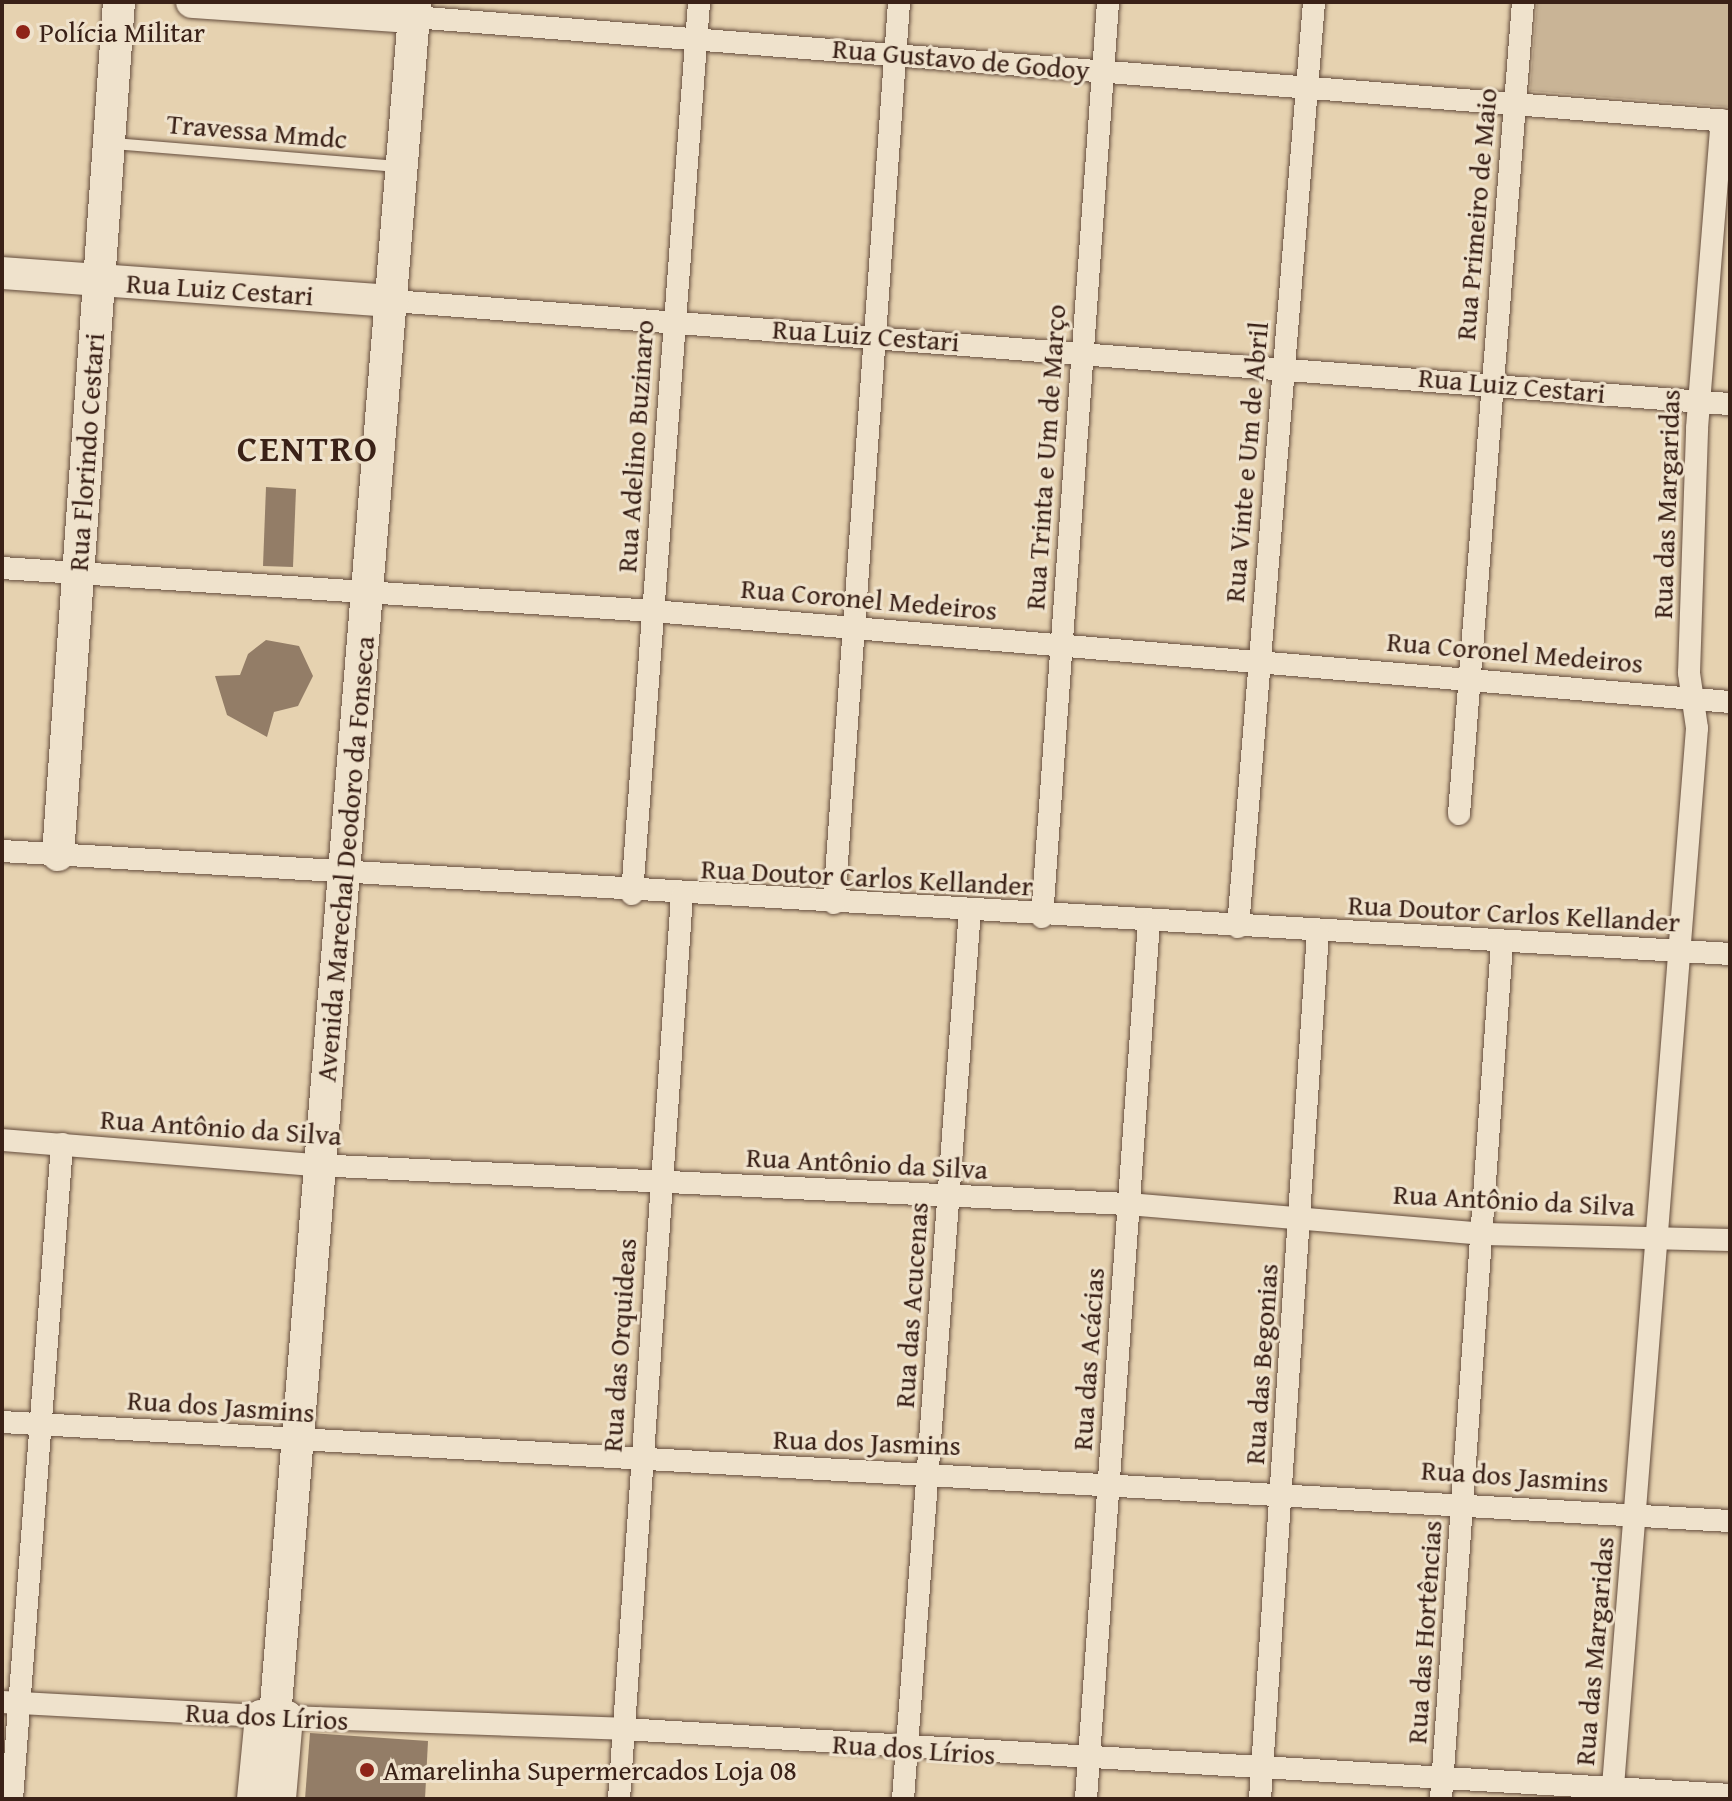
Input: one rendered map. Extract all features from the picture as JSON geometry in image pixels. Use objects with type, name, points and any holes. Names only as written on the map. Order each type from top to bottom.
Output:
[{"type":"street","name":"Rua Florindo Cestari","points":[[58,855],[119,2]]},
{"type":"street","name":"Rua Gustavo de Godoy","points":[[192,2],[414,10],[1104,71],[1726,121]]},
{"type":"street","name":"Rua Adelino Buzinaro","points":[[632,894],[699,2]]},
{"type":"street","points":[[834,903],[899,2]]},
{"type":"street","name":"Rua Trinta e Um de Março","points":[[1042,917],[1108,2]]},
{"type":"street","name":"Rua Vinte e Um de Abril","points":[[1238,927],[1314,2]]},
{"type":"street","name":"Rua Primeiro de Maio","points":[[1459,814],[1523,2]]},
{"type":"street","name":"Avenida Marechal Deodoro da Fonseca","points":[[280,1799],[274,1717],[294,1442],[315,1165],[348,876],[414,10]]},
{"type":"street","name":"Rua das Margaridas","points":[[1613,1794],[1681,951],[1693,699],[1699,401],[1726,121]]},
{"type":"street","name":"Rua Luiz Cestari","points":[[2,273],[1284,366],[1730,404]]},
{"type":"street","name":"Rua Coronel Medeiros","points":[[2,568],[369,596],[653,611],[1260,659],[1730,702]]},
{"type":"street","name":"Rua Doutor Carlos Kellander","points":[[2,851],[632,894],[1730,954]]},
{"type":"street","name":"Rua das Orquideas","points":[[619,1799],[682,896]]},
{"type":"street","name":"Rua das Acucenas","points":[[903,1799],[970,911]]},
{"type":"street","name":"Rua das Acácias","points":[[1086,1799],[1149,923]]},
{"type":"street","name":"Rua das Begonias","points":[[1260,1799],[1318,933]]},
{"type":"street","name":"Rua das Hortências","points":[[1442,1790],[1485,1234],[1502,943]]},
{"type":"street","name":"Rua Antônio da Silva","points":[[2,1140],[315,1165],[948,1198],[1128,1204],[1485,1234],[1730,1240]]},
{"type":"street","points":[[12,1799],[10,1702],[41,1424],[62,1144]]},
{"type":"street","name":"Rua dos Jasmins","points":[[2,1422],[641,1463],[1283,1491],[1730,1521]]},
{"type":"street","name":"Rua dos Lírios","points":[[10,1702],[274,1717],[623,1729],[1262,1772],[1442,1790],[1730,1795]]},
{"type":"street","name":"Avenida Marechal Deodoro da Fonseca","points":[[253,1799],[274,1717]]},
{"type":"lane","name":"Travessa Mmdc","points":[[108,143],[402,166]]},
{"type":"shaded area","points":[[1537,2],[1730,2],[1730,107],[1530,91]]},
{"type":"building","points":[[266,487],[296,489],[293,567],[263,566]]},
{"type":"building","points":[[266,640],[299,646],[313,676],[298,706],[274,712],[267,737],[227,715],[215,676],[240,675],[248,654]]},
{"type":"building","name":"Amarelinha Supermercados Loja 08","points":[[310,1733],[428,1741],[425,1799],[305,1799]]},
{"type":"place","name":"Polícia Militar","points":[[23,32]]},
{"type":"place","name":"Amarelinha Supermercados Loja 08","points":[[367,1770]]},
{"type":"district","name":"CENTRO","points":[[308,448]]}]
